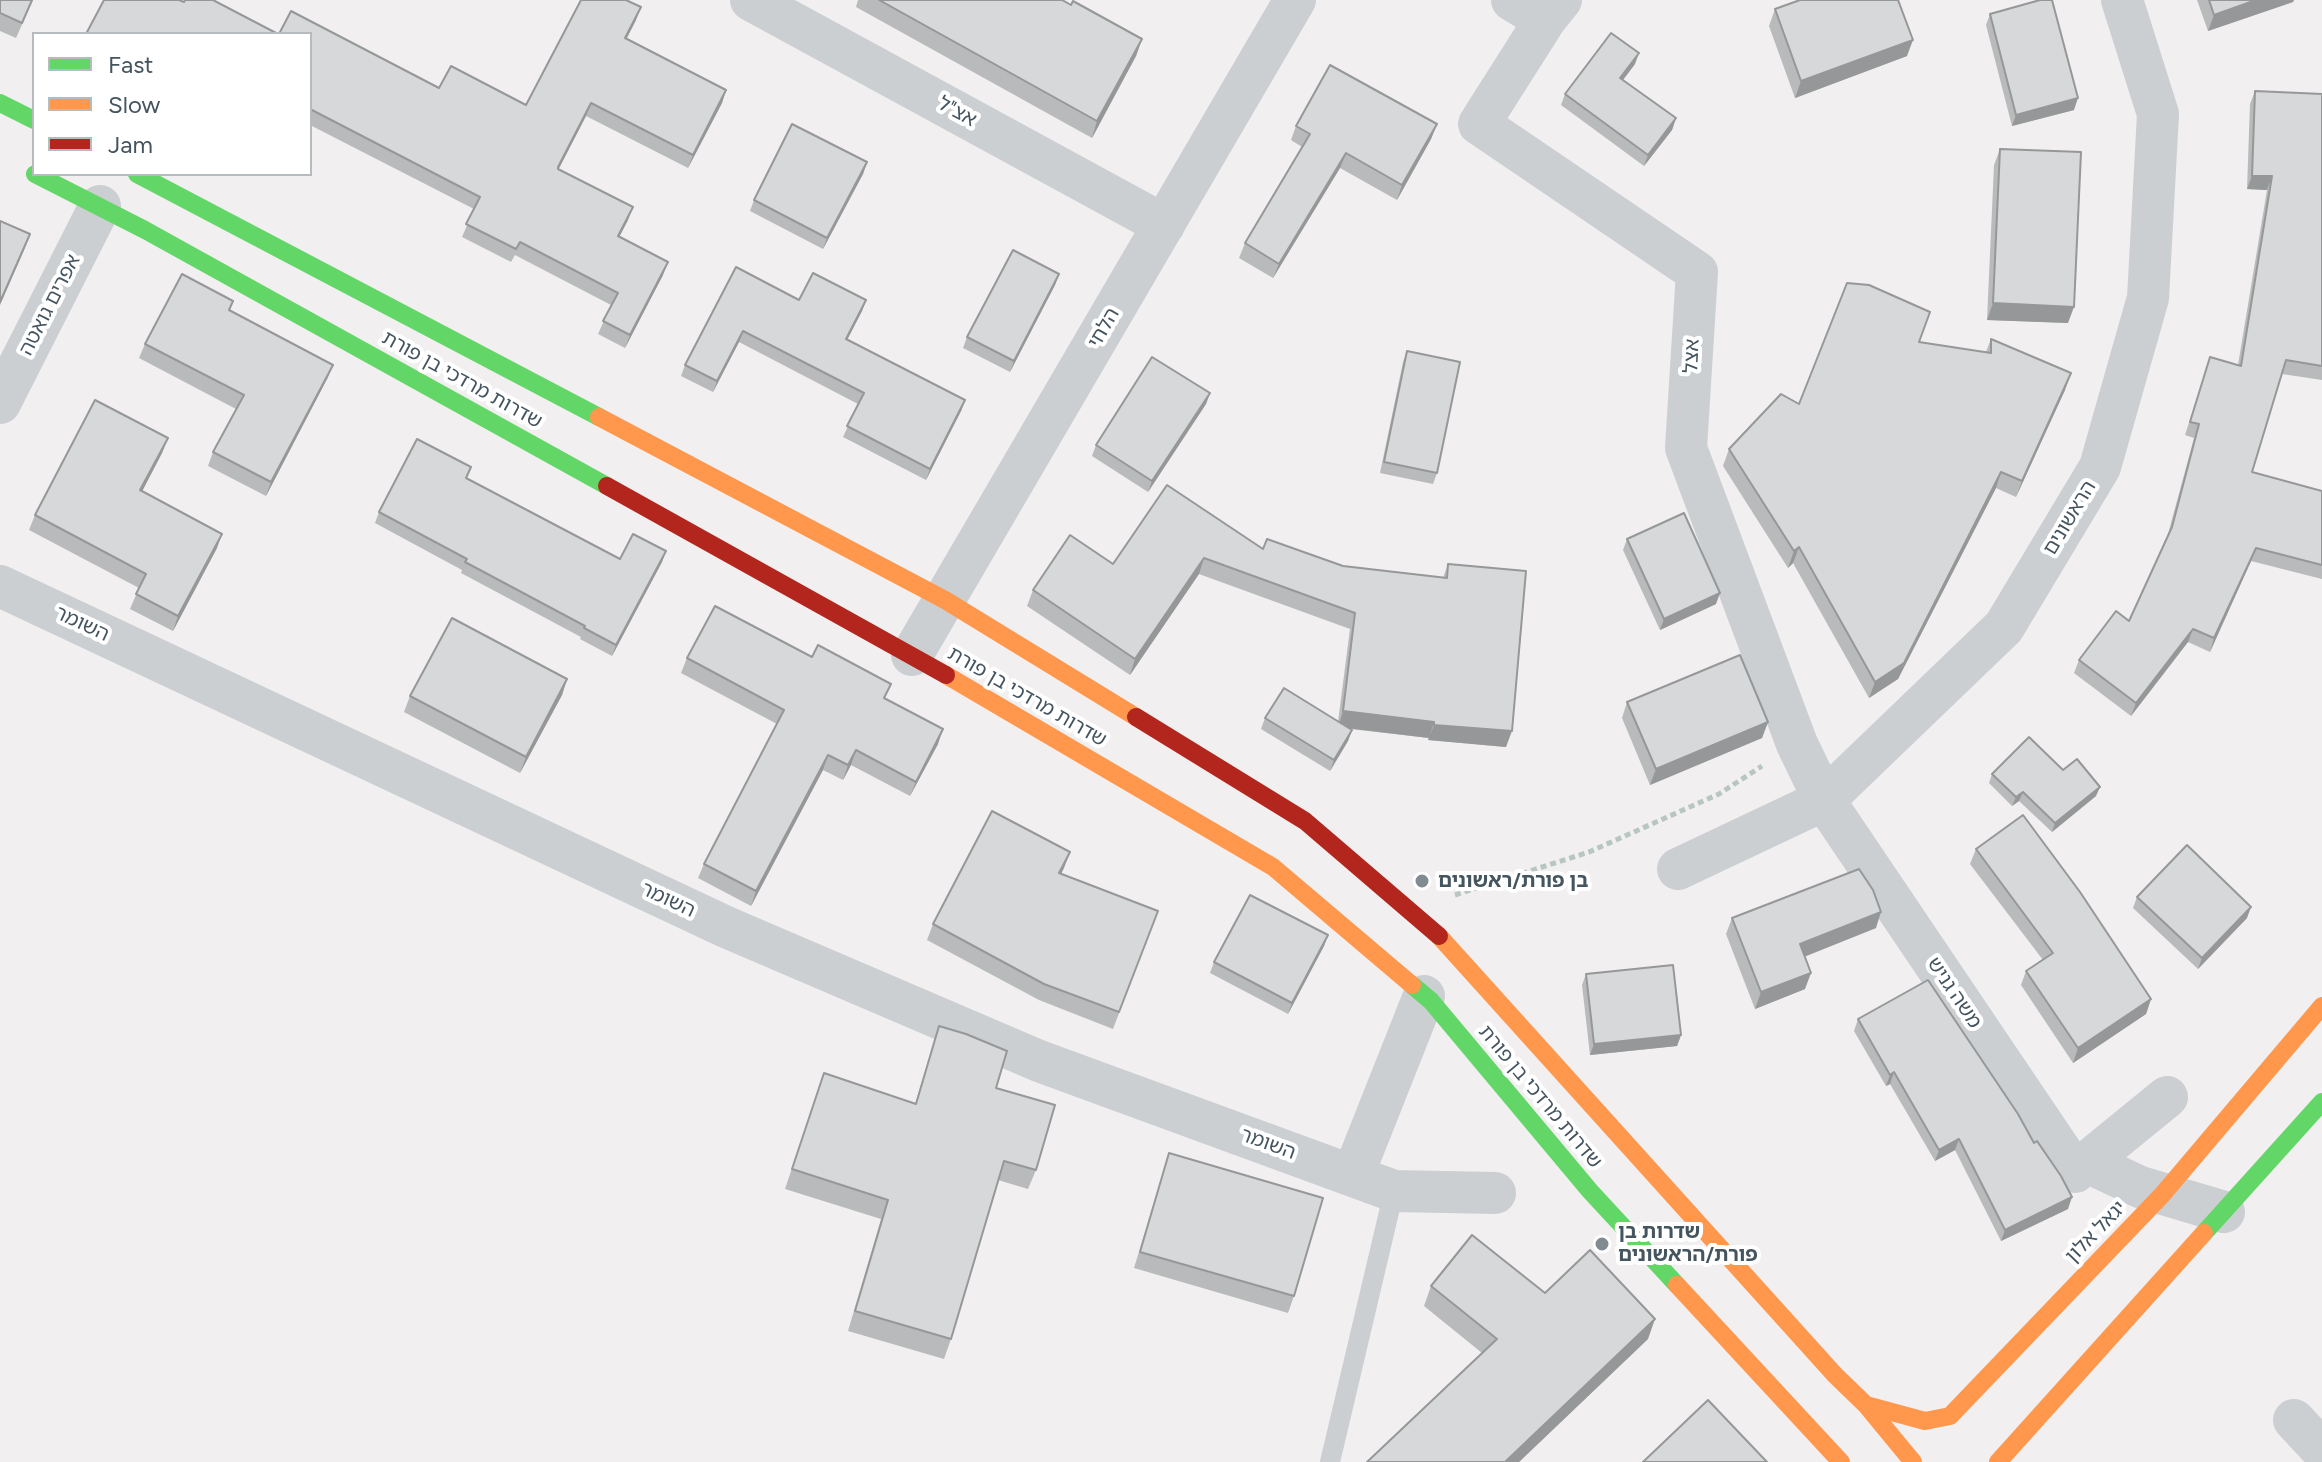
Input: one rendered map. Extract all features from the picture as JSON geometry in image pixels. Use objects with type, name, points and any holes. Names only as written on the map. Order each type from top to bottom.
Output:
[{"type":"street","name":"אצ\"ל","points":[[751,0],[1164,225]]},
{"type":"street","name":"הלחי","points":[[912,655],[1295,0]]},
{"type":"street","name":"הראשונים","points":[[1678,869],[1824,800],[2004,627],[2100,467],[2148,298],[2158,114],[2122,0]]},
{"type":"street","name":"אצל","points":[[1539,7],[1479,124],[1697,272],[1686,448],[1797,744],[1824,800]]},
{"type":"street","points":[[0,103],[32,119]]},
{"type":"street","name":"שדרות מרדכי בן פורת","points":[[38,176],[100,206],[912,655],[1273,867],[1424,996],[1590,1191],[1841,1462]]},
{"type":"street","name":"שדרות מרדכי בן פורת","points":[[141,176],[945,600],[1305,821],[1434,931],[1814,1352],[1866,1405],[1913,1462]]},
{"type":"street","name":"אפרים גואטה","points":[[0,403],[100,206]]},
{"type":"street","name":"השומר","points":[[0,586],[726,927],[1039,1061],[1394,1191],[1495,1193]]},
{"type":"street","name":"משה גניש","points":[[1824,800],[2075,1172],[2087,1162],[2162,1195],[2224,1212]]},
{"type":"street","points":[[1353,1175],[1424,996]]},
{"type":"street","name":"יגאל אלון","points":[[1866,1405],[1925,1421],[1950,1416],[2162,1195],[2322,1006]]},
{"type":"street","points":[[2087,1162],[2167,1097]]},
{"type":"street","points":[[1998,1462],[2322,1102]]},
{"type":"street","points":[[2294,1420],[2322,1450]]},
{"type":"lane","points":[[1330,1462],[1394,1191]]},
{"type":"path","points":[[1408,909],[1589,852],[1719,794],[1797,744]]},
{"type":"building","points":[[0,0],[32,0],[22,23],[0,13]]},
{"type":"building","points":[[104,0],[213,0],[274,32],[87,32]]},
{"type":"building","points":[[581,0],[626,0],[641,7],[625,38],[726,90],[693,155],[591,103],[558,167],[633,207],[618,236],[668,262],[630,335],[603,321],[618,293],[520,242],[516,249],[466,224],[480,197],[312,110],[312,32],[280,32],[291,11],[439,88],[451,66],[526,105]]},
{"type":"building","points":[[879,0],[1062,0],[1071,5],[1073,1],[1142,39],[1097,121]]},
{"type":"building","points":[[1800,0],[1898,0],[1913,40],[1801,81],[1775,9]]},
{"type":"building","points":[[2040,0],[2052,0],[2078,98],[2016,115],[1990,14]]},
{"type":"building","points":[[2209,0],[2256,0],[2214,15]]},
{"type":"building","points":[[1611,33],[1639,53],[1620,78],[1676,118],[1648,155],[1565,94]]},
{"type":"building","points":[[1330,65],[1437,124],[1402,185],[1346,153],[1279,264],[1245,243],[1310,134],[1296,126]]},
{"type":"building","points":[[2255,91],[2322,94],[2322,366],[2286,360],[2252,472],[2322,491],[2322,565],[2256,548],[2214,638],[2193,629],[2136,703],[2079,660],[2116,611],[2129,621],[2172,527],[2199,424],[2190,422],[2210,357],[2241,366],[2272,176],[2252,176]]},
{"type":"building","points":[[792,124],[867,162],[827,238],[754,200]]},
{"type":"building","points":[[2000,149],[2081,152],[2074,307],[1993,303]]},
{"type":"building","points":[[0,221],[30,234],[0,302]]},
{"type":"building","points":[[1013,250],[1059,274],[1014,361],[967,337]]},
{"type":"building","points":[[736,267],[799,300],[813,273],[866,300],[846,339],[965,400],[930,469],[847,426],[864,393],[743,331],[717,381],[685,365]]},
{"type":"building","points":[[182,274],[233,301],[229,310],[333,365],[271,482],[213,452],[244,395],[145,344]]},
{"type":"building","points":[[1847,283],[1869,285],[1930,312],[1919,342],[1991,353],[1991,339],[2071,373],[2022,481],[2001,472],[1904,663],[1875,682],[1799,547],[1794,551],[1729,449],[1781,394],[1799,404]]},
{"type":"building","points":[[1407,351],[1460,362],[1437,473],[1384,462]]},
{"type":"building","points":[[1152,357],[1210,393],[1152,481],[1096,445]]},
{"type":"building","points":[[95,400],[168,438],[140,490],[222,534],[178,616],[136,594],[146,574],[35,515]]},
{"type":"building","points":[[417,439],[471,467],[466,478],[620,559],[633,534],[666,551],[616,645],[379,512]]},
{"type":"building","points":[[1167,485],[1263,549],[1267,539],[1343,566],[1447,578],[1448,564],[1526,571],[1512,731],[1434,725],[1434,722],[1343,711],[1355,613],[1204,558],[1135,659],[1033,590],[1070,535],[1113,564]]},
{"type":"building","points":[[1684,513],[1720,593],[1664,619],[1627,539]]},
{"type":"building","points":[[715,606],[812,657],[818,645],[891,684],[884,698],[943,729],[916,782],[856,750],[848,765],[828,755],[756,891],[704,864],[784,710],[687,658]]},
{"type":"building","points":[[452,618],[567,679],[526,757],[410,696]]},
{"type":"building","points":[[1740,655],[1768,722],[1656,769],[1627,702]]},
{"type":"building","points":[[1284,688],[1352,730],[1334,760],[1265,718]]},
{"type":"building","points":[[2029,737],[2063,770],[2077,759],[2100,787],[2055,823],[2023,792],[2016,797],[1992,774]]},
{"type":"building","points":[[992,811],[1070,852],[1059,873],[1158,911],[1119,1012],[1044,984],[933,924]]},
{"type":"building","points":[[2023,815],[2080,892],[2151,999],[2078,1048],[2026,971],[2053,953],[1976,849]]},
{"type":"building","points":[[2187,845],[2251,907],[2202,958],[2137,897]]},
{"type":"building","points":[[1859,869],[1873,890],[1881,912],[1800,944],[1811,973],[1761,992],[1732,918]]},
{"type":"building","points":[[1250,895],[1328,935],[1292,1003],[1214,962]]},
{"type":"building","points":[[1673,965],[1681,1035],[1594,1044],[1586,974]]},
{"type":"building","points":[[1928,980],[2034,1143],[2037,1141],[2061,1176],[2072,1197],[2005,1230],[1959,1139],[1939,1150],[1894,1072],[1890,1075],[1858,1019]]},
{"type":"building","points":[[939,1026],[1007,1051],[996,1088],[1055,1105],[1036,1170],[1004,1161],[951,1339],[855,1311],[888,1200],[792,1169],[824,1073],[916,1104]]},
{"type":"building","points":[[1169,1153],[1323,1198],[1294,1296],[1140,1252]]},
{"type":"building","points":[[1472,1235],[1545,1293],[1590,1250],[1655,1319],[1505,1462],[1367,1462],[1497,1339],[1431,1286]]},
{"type":"building","points":[[1708,1400],[1767,1462],[1643,1462]]},
{"type":"traffic: fast","points":[[0,103],[32,119]]},
{"type":"traffic: fast","points":[[39,176],[145,230],[607,486]]},
{"type":"traffic: fast","points":[[141,176],[599,417]]},
{"type":"traffic: fast","points":[[1412,985],[1431,1001],[1590,1191],[1677,1285]]},
{"type":"traffic: fast","points":[[2204,1233],[2322,1102]]},
{"type":"traffic: slow","points":[[599,417],[945,600],[1136,717]]},
{"type":"traffic: slow","points":[[946,675],[1273,867],[1412,985]]},
{"type":"traffic: slow","points":[[1439,936],[1835,1375],[1866,1405],[1913,1462]]},
{"type":"traffic: slow","points":[[1866,1405],[1925,1421],[1950,1416],[2162,1195],[2322,1006]]},
{"type":"traffic: slow","points":[[1998,1462],[2204,1233]]},
{"type":"traffic: slow","points":[[1677,1285],[1841,1462]]},
{"type":"traffic: jam","points":[[607,486],[946,675]]},
{"type":"traffic: jam","points":[[1136,717],[1305,821],[1439,936]]},
{"type":"place","name":"בן פורת/ראשונים","points":[[1422,881]]},
{"type":"place","name":"שדרות בן פורת/הראשונים","points":[[1602,1244]]}]
